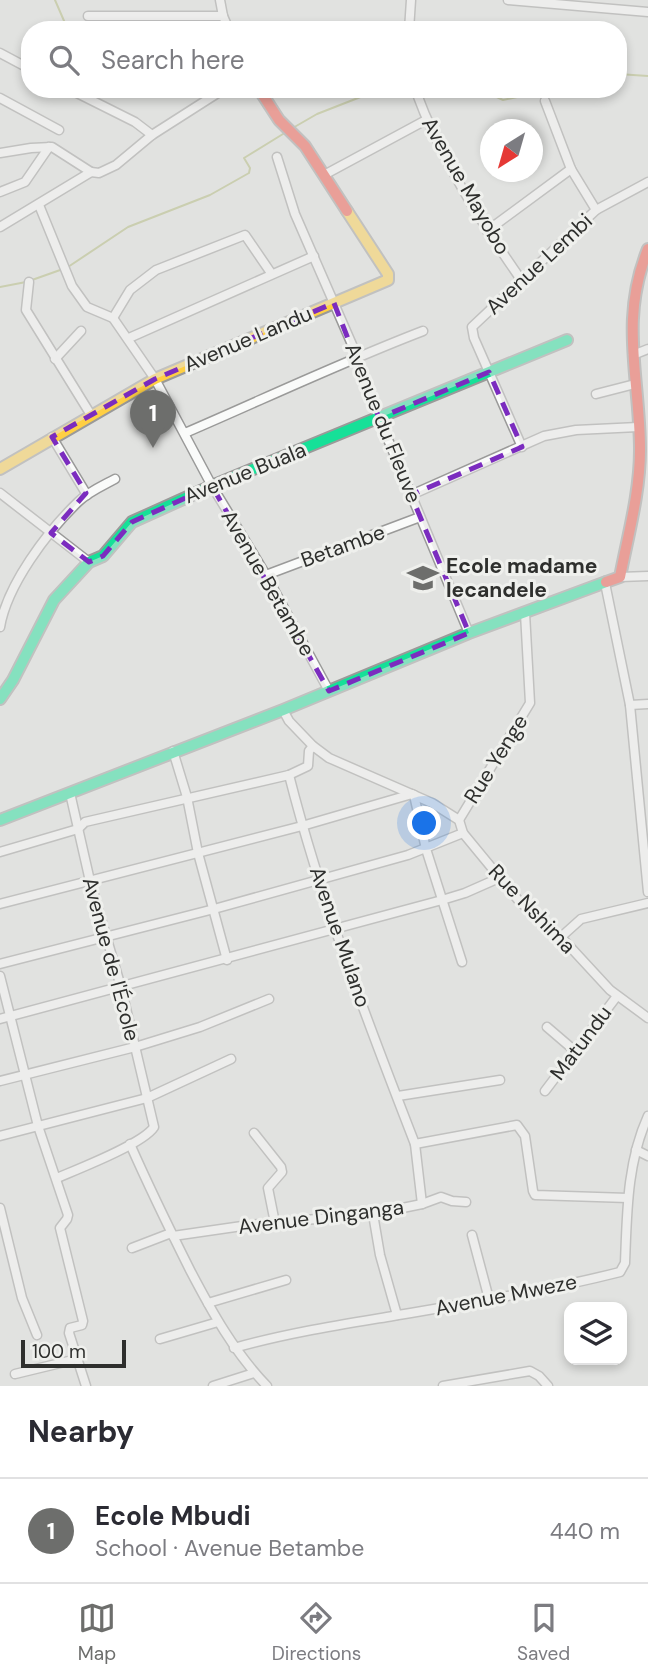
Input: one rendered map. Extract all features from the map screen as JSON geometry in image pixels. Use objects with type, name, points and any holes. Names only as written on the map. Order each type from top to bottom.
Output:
[{"type":"street","points":[[220,0],[225,21]]},
{"type":"street","points":[[410,21],[411,0]]},
{"type":"street","points":[[508,0],[596,4],[648,12]]},
{"type":"street","points":[[88,16],[223,16]]},
{"type":"street","points":[[0,53],[21,64]]},
{"type":"street","points":[[0,98],[59,130]]},
{"type":"street","points":[[86,98],[135,122],[152,135]]},
{"type":"street","points":[[0,153],[50,147],[91,172],[99,173],[116,166],[152,135],[210,98]]},
{"type":"street","points":[[265,98],[289,132],[305,146],[324,175],[426,120]]},
{"type":"street","name":"Avenue Mayobo","points":[[418,98],[426,120],[488,231],[522,281]]},
{"type":"street","points":[[545,101],[570,169],[596,210]]},
{"type":"street","points":[[0,192],[25,182],[50,147]]},
{"type":"street","name":"Avenue du Fleuve","points":[[277,158],[295,214],[357,356],[379,418],[469,633]]},
{"type":"street","points":[[488,231],[570,169]]},
{"type":"street","points":[[0,228],[91,172]]},
{"type":"street","name":"Avenue Landu","points":[[0,469],[155,379],[385,282],[389,278],[324,175]]},
{"type":"street","name":"Avenue Lembi","points":[[522,447],[474,338],[472,327],[596,210],[648,182]]},
{"type":"street","points":[[39,205],[72,286],[87,307],[113,318],[130,290],[142,278],[245,235],[271,273]]},
{"type":"street","points":[[620,578],[644,451],[638,427],[633,355],[634,284],[648,249]]},
{"type":"street","points":[[128,338],[314,256]]},
{"type":"street","points":[[29,282],[26,310],[91,415]]},
{"type":"street","name":"Avenue Betambe","points":[[113,318],[155,379],[212,486],[266,575],[329,691]]},
{"type":"street","points":[[55,359],[81,331]]},
{"type":"street","points":[[185,433],[357,356],[423,331]]},
{"type":"street","name":"Avenue Buala","points":[[0,699],[13,680],[54,600],[89,562],[103,556],[132,522],[212,486],[567,340]]},
{"type":"street","points":[[633,355],[648,349]]},
{"type":"street","points":[[596,394],[635,384]]},
{"type":"street","points":[[411,495],[544,436],[576,430],[638,427]]},
{"type":"street","points":[[52,437],[87,495]]},
{"type":"street","points":[[0,627],[16,582],[51,533],[79,501],[115,479]]},
{"type":"street","points":[[0,493],[89,562]]},
{"type":"street","name":"Betambe","points":[[266,575],[420,517]]},
{"type":"street","points":[[0,820],[283,710],[469,633],[620,578],[648,576]]},
{"type":"street","points":[[605,583],[630,705],[648,892]]},
{"type":"street","name":"Rue Yenge","points":[[459,820],[530,703],[525,613]]},
{"type":"street","points":[[630,705],[648,704]]},
{"type":"street","points":[[283,710],[289,721],[329,758],[432,803],[459,820]]},
{"type":"street","points":[[0,852],[78,829],[85,822],[289,775],[308,766],[309,751],[313,746]]},
{"type":"street","points":[[173,751],[227,960]]},
{"type":"street","name":"Avenue Mulano","points":[[289,775],[334,929],[415,1144],[422,1204]]},
{"type":"street","name":"Avenue de l'École","points":[[70,793],[90,881],[121,987],[154,1124],[152,1131],[130,1144]]},
{"type":"street","points":[[0,904],[302,826],[413,794]]},
{"type":"street","points":[[413,794],[426,849],[462,962]]},
{"type":"street","name":"Rue Nshima","points":[[459,820],[463,833],[519,901],[561,937],[589,970],[617,996],[648,1018]]},
{"type":"street","points":[[0,964],[214,909],[426,849],[463,833]]},
{"type":"street","points":[[0,1019],[442,900],[499,878]]},
{"type":"street","points":[[561,937],[581,919],[648,903]]},
{"type":"street","points":[[0,976],[38,1126],[68,1215],[60,1228],[82,1315],[82,1325],[69,1330],[86,1386]]},
{"type":"street","name":"Matundu","points":[[545,1091],[617,996]]},
{"type":"street","points":[[0,1082],[200,1027],[269,999]]},
{"type":"street","points":[[547,1027],[575,1051]]},
{"type":"street","points":[[0,1136],[147,1098],[231,1059]]},
{"type":"street","points":[[398,1096],[441,1087],[500,1080]]},
{"type":"street","name":"Avenue Mweze","points":[[234,1348],[282,1334],[578,1283],[620,1272],[625,1263],[628,1198],[636,1150],[648,1116]]},
{"type":"street","points":[[415,1144],[517,1125],[525,1136],[535,1195],[628,1198]]},
{"type":"street","points":[[254,1133],[282,1172],[268,1188],[275,1223]]},
{"type":"street","points":[[57,1178],[130,1144],[172,1234],[218,1322],[234,1348],[267,1386]]},
{"type":"street","points":[[636,1150],[648,1156]]},
{"type":"street","name":"Avenue Dinganga","points":[[132,1248],[172,1234],[373,1214],[422,1204],[441,1197],[466,1202]]},
{"type":"street","points":[[0,1208],[22,1298],[37,1335]]},
{"type":"street","points":[[373,1214],[380,1255],[397,1315]]},
{"type":"street","points":[[472,1235],[489,1299]]},
{"type":"street","points":[[208,1303],[286,1280]]},
{"type":"street","points":[[160,1339],[218,1322]]},
{"type":"street","points":[[15,1374],[77,1359]]},
{"type":"street","points":[[443,1386],[530,1371],[548,1386]]},
{"type":"street","points":[[213,1386],[254,1373]]},
{"type":"highlighted area","points":[[334,303],[379,418],[489,372],[522,447],[411,495],[469,633],[329,691],[212,486],[132,522],[103,556],[89,562],[51,533],[86,493],[52,437],[155,379]]},
{"type":"waterway","points":[[55,0],[64,21]]},
{"type":"waterway","points":[[627,75],[648,76]]},
{"type":"waterway","points":[[291,129],[317,114],[358,98]]},
{"type":"waterway","points":[[499,98],[512,98]]},
{"type":"waterway","points":[[68,267],[128,227],[210,195],[249,173],[250,168],[244,158],[283,134]]},
{"type":"waterway","points":[[32,280],[63,269]]},
{"type":"waterway","points":[[0,287],[26,282]]},
{"type":"traffic: fast","points":[[0,699],[13,680],[54,600],[89,562],[103,556],[132,522],[212,486],[567,340]]},
{"type":"traffic: fast","points":[[0,820],[283,710],[469,633],[606,582]]},
{"type":"traffic: slow","points":[[0,469],[155,379],[388,280],[388,274],[347,211]]},
{"type":"traffic: jam","points":[[265,98],[279,120],[305,146],[347,211]]},
{"type":"traffic: jam","points":[[606,582],[620,577],[638,482],[640,450],[633,325],[639,275],[648,249]]},
{"type":"place","name":"Ecole Mbudi","points":[[153,448]]},
{"type":"place","name":"Ecole madame lecandele","points":[[423,578]]}]
